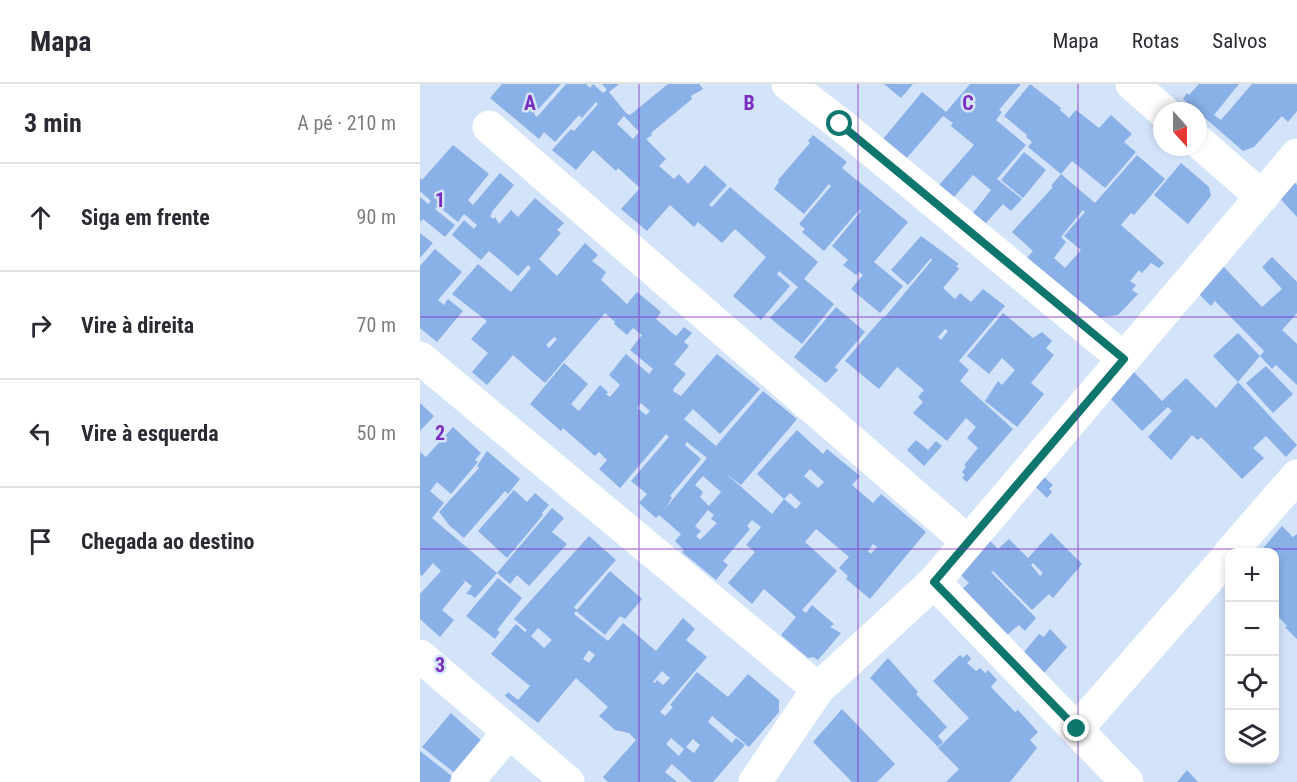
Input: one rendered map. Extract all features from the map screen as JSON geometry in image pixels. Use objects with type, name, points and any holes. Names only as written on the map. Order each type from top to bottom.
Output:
[{"type":"street","points":[[788,84],[840,124],[1124,359]]},
{"type":"street","points":[[1132,84],[1153,102]]},
{"type":"street","points":[[489,127],[968,542]]},
{"type":"street","points":[[1207,149],[1262,197]]},
{"type":"street","points":[[755,782],[818,689],[934,582],[1297,155]]},
{"type":"street","points":[[420,358],[818,689]]},
{"type":"street","points":[[1234,548],[1297,476]]},
{"type":"street","points":[[1077,729],[1225,559]]},
{"type":"street","points":[[934,582],[1127,782]]},
{"type":"street","points":[[420,656],[568,782]]},
{"type":"street","points":[[467,782],[508,733]]},
{"type":"building","points":[[502,84],[561,84],[534,114],[537,117],[566,84],[586,84],[590,88],[593,84],[603,93],[607,90],[602,84],[619,84],[609,92],[630,115],[668,84],[699,84],[703,89],[691,96],[692,99],[646,139],[666,159],[659,166],[674,179],[679,174],[688,184],[705,165],[727,185],[709,205],[712,207],[730,187],[818,262],[804,279],[834,304],[802,344],[770,318],[798,287],[779,271],[777,274],[790,286],[761,320],[733,296],[766,257],[735,229],[722,243],[698,222],[694,227],[670,205],[647,231],[621,209],[640,188],[618,168],[616,171],[593,150],[576,170],[552,150],[571,129],[574,131],[598,104],[596,102],[582,118],[579,115],[555,142],[544,132],[539,139],[490,98]],"holes":[[[624,116],[639,132],[633,139],[617,124]]]},
{"type":"building","points":[[884,84],[913,84],[901,98]]},
{"type":"building","points":[[970,84],[1021,84],[999,110],[1002,112],[996,120],[1026,145],[997,179],[1022,199],[1011,211],[1003,204],[985,224],[973,213],[991,190],[973,175],[954,197],[939,185],[974,145],[951,126],[953,123],[943,116],[906,159],[883,139],[922,92],[946,112]]},
{"type":"building","points":[[1030,84],[1061,108],[1060,110],[1069,118],[1076,110],[1099,128],[1111,115],[1132,134],[1124,142],[1136,152],[1105,188],[1072,161],[1061,174],[1028,147],[1032,142],[1026,137],[1027,135],[1004,116]]},
{"type":"building","points":[[1199,84],[1239,84],[1214,115],[1221,120],[1252,84],[1297,84],[1297,111],[1288,122],[1282,116],[1254,147],[1243,151],[1207,120],[1207,102],[1186,102],[1183,99],[1187,93],[1189,95]]},
{"type":"building","points":[[813,135],[847,162],[842,168],[908,222],[874,262],[903,286],[880,313],[851,289],[863,275],[859,272],[856,275],[843,265],[848,260],[832,246],[861,211],[859,210],[824,251],[802,232],[805,229],[799,224],[831,186],[829,184],[804,214],[774,189],[778,180],[810,143],[808,141]]},
{"type":"building","points":[[453,145],[489,174],[468,200],[473,205],[500,173],[514,185],[491,213],[490,216],[493,219],[495,217],[499,224],[511,210],[518,217],[535,198],[564,223],[557,230],[561,233],[539,259],[557,276],[585,243],[598,255],[592,261],[606,272],[601,280],[627,304],[637,292],[661,312],[656,319],[676,336],[684,327],[692,333],[684,342],[689,346],[674,364],[686,374],[673,391],[681,396],[717,354],[760,389],[720,434],[693,409],[684,419],[716,446],[763,391],[797,419],[741,485],[724,472],[772,514],[784,499],[757,474],[797,430],[823,454],[827,449],[860,476],[852,485],[873,503],[881,494],[926,532],[870,599],[846,579],[848,576],[839,568],[849,557],[816,529],[805,542],[837,571],[802,610],[806,613],[812,605],[834,624],[830,627],[841,633],[818,660],[813,657],[808,658],[781,635],[796,617],[764,589],[752,604],[728,583],[755,552],[746,545],[761,527],[752,520],[747,526],[750,529],[723,561],[728,565],[716,580],[682,552],[684,550],[675,541],[681,534],[659,515],[656,518],[639,503],[647,494],[631,481],[669,437],[666,434],[620,488],[599,469],[607,460],[599,452],[595,456],[563,428],[561,431],[530,404],[564,363],[588,384],[571,404],[579,411],[600,385],[610,397],[620,385],[609,375],[626,354],[649,374],[653,369],[630,350],[642,335],[633,328],[627,335],[605,313],[545,383],[513,355],[487,385],[472,372],[488,353],[471,339],[487,321],[452,294],[478,264],[511,292],[531,268],[528,265],[518,276],[489,251],[481,260],[452,235],[464,220],[474,229],[477,225],[464,214],[458,222],[438,206],[435,209],[455,225],[445,237],[423,219],[420,222],[420,197],[428,204],[431,201],[420,191],[420,178],[422,180]],"holes":[[[554,337],[557,339],[549,348],[546,345]],[[641,403],[650,411],[646,415],[637,408]],[[687,442],[707,458],[664,510],[672,498],[670,496],[701,459],[685,445]],[[810,469],[824,482],[818,488],[804,476]],[[703,476],[721,492],[709,506],[700,497],[703,492],[695,485]],[[790,493],[801,503],[796,509],[784,499]],[[708,510],[714,515],[711,519],[717,523],[700,540],[696,536],[701,531],[695,526]],[[873,544],[877,547],[871,554],[868,551]]]},
{"type":"building","points":[[1024,152],[1046,170],[1023,198],[1001,180]]},
{"type":"building","points":[[1137,155],[1165,179],[1134,215],[1131,213],[1121,225],[1164,263],[1159,268],[1151,263],[1142,273],[1139,270],[1130,281],[1136,285],[1132,290],[1138,294],[1118,315],[1095,318],[1026,259],[1033,251],[1012,232],[1053,187],[1051,186],[1061,174],[1095,203]],"holes":[[[1083,210],[1085,212],[1064,236],[1081,250],[1065,268],[1054,258],[1066,242],[1061,237]]]},
{"type":"building","points":[[1181,163],[1209,187],[1211,196],[1188,224],[1154,195]]},
{"type":"building","points":[[1290,178],[1297,185],[1297,217],[1276,194]]},
{"type":"building","points":[[420,233],[433,243],[420,258]]},
{"type":"building","points":[[921,236],[959,264],[956,266],[959,269],[943,288],[955,299],[960,293],[971,302],[983,289],[1005,306],[959,361],[969,370],[960,381],[1013,429],[967,482],[962,478],[965,475],[962,472],[966,467],[964,465],[978,448],[967,438],[976,427],[966,418],[947,441],[913,413],[923,402],[918,397],[924,390],[897,367],[879,389],[845,361],[932,260],[931,258],[908,285],[891,270]],"holes":[[[945,329],[948,331],[941,340],[938,337]]]},
{"type":"building","points":[[435,249],[462,272],[438,300],[444,305],[448,299],[463,311],[437,342],[420,328],[420,266]]},
{"type":"building","points":[[1272,257],[1297,282],[1297,313],[1282,330],[1297,344],[1297,385],[1276,365],[1272,369],[1260,356],[1264,351],[1215,301],[1211,306],[1198,293],[1222,265],[1262,307],[1282,289],[1262,267]]},
{"type":"building","points":[[836,307],[865,332],[835,367],[838,370],[826,383],[794,357]]},
{"type":"building","points":[[1003,313],[1033,338],[1042,332],[1052,341],[1046,348],[1054,355],[1031,383],[1044,394],[1017,427],[985,401],[998,381],[1002,385],[1015,370],[1002,358],[989,374],[967,356]]},
{"type":"building","points":[[1238,333],[1260,356],[1238,382],[1213,356]]},
{"type":"building","points":[[1266,366],[1293,394],[1273,413],[1246,383]]},
{"type":"building","points":[[1133,371],[1162,401],[1186,378],[1216,408],[1238,382],[1297,445],[1286,457],[1266,436],[1253,448],[1264,458],[1242,479],[1201,437],[1198,440],[1192,435],[1171,460],[1148,437],[1172,411],[1168,407],[1142,431],[1109,397]]},
{"type":"building","points":[[420,403],[434,416],[420,431]]},
{"type":"building","points":[[453,427],[481,453],[475,460],[478,462],[451,494],[437,482],[430,491],[444,503],[432,518],[497,573],[475,598],[466,594],[472,586],[461,578],[465,582],[442,610],[454,620],[440,637],[420,619],[420,594],[441,571],[433,563],[422,576],[420,574],[420,452],[426,457]]},
{"type":"building","points":[[916,440],[928,450],[936,441],[942,446],[924,466],[907,450]]},
{"type":"building","points":[[487,451],[520,479],[508,494],[505,491],[464,538],[449,525],[439,512],[479,468],[477,466]]},
{"type":"building","points":[[1043,476],[1053,485],[1049,489],[1052,492],[1047,498],[1035,486]]},
{"type":"building","points":[[514,490],[527,502],[535,493],[549,505],[507,558],[478,531]]},
{"type":"building","points":[[552,508],[564,518],[552,532],[567,544],[529,586],[517,575],[510,584],[497,573]]},
{"type":"building","points":[[1282,526],[1293,537],[1297,534],[1297,639],[1279,617],[1279,548],[1263,548]]},
{"type":"building","points":[[1051,533],[1082,564],[1053,598],[1049,594],[1032,610],[993,571],[991,572],[1036,618],[1025,631],[1019,625],[1007,635],[962,589],[969,583],[960,574],[989,540],[998,549],[1009,539],[1028,558]],"holes":[[[1033,563],[1043,573],[1040,576],[1031,565]]]},
{"type":"building","points":[[589,536],[616,560],[574,607],[577,610],[610,571],[642,599],[625,619],[620,616],[605,635],[576,611],[574,614],[608,641],[623,623],[656,651],[683,618],[695,629],[686,640],[707,657],[660,712],[665,716],[673,707],[670,705],[697,672],[728,697],[748,674],[779,700],[779,712],[749,747],[712,716],[708,722],[732,743],[736,738],[745,745],[713,782],[692,782],[672,764],[665,772],[677,782],[608,782],[603,777],[636,740],[629,733],[615,730],[599,716],[608,707],[576,678],[538,723],[505,696],[508,692],[518,700],[530,686],[491,654],[516,624],[525,632],[527,630],[514,619]],"holes":[[[538,628],[552,640],[544,648],[531,636]],[[589,650],[595,655],[589,663],[583,659]],[[662,671],[670,678],[663,685],[657,680],[653,682]],[[671,738],[684,749],[679,756],[666,744]],[[693,739],[700,745],[694,753],[686,747]]]},
{"type":"building","points":[[498,578],[522,598],[497,630],[500,632],[495,639],[466,616]]},
{"type":"building","points":[[1050,629],[1067,647],[1044,673],[1024,652],[1039,634],[1044,637]]},
{"type":"building","points":[[967,654],[971,659],[967,663],[976,671],[980,668],[985,673],[988,670],[997,680],[991,687],[1015,712],[1018,710],[1038,732],[1030,740],[1037,748],[1010,782],[946,782],[959,769],[938,748],[969,718],[933,681],[960,655],[963,658]]},
{"type":"building","points":[[888,658],[918,692],[916,694],[947,727],[938,736],[943,742],[938,747],[870,678]]},
{"type":"building","points":[[842,709],[895,764],[877,782],[852,782],[813,742]]},
{"type":"building","points":[[451,713],[484,743],[456,774],[422,747]]},
{"type":"building","points":[[420,751],[453,777],[449,782],[420,782]]},
{"type":"building","points":[[1187,770],[1198,782],[1177,782]]},
{"type":"route","points":[[840,124],[1124,359],[934,582],[1077,729]]}]
